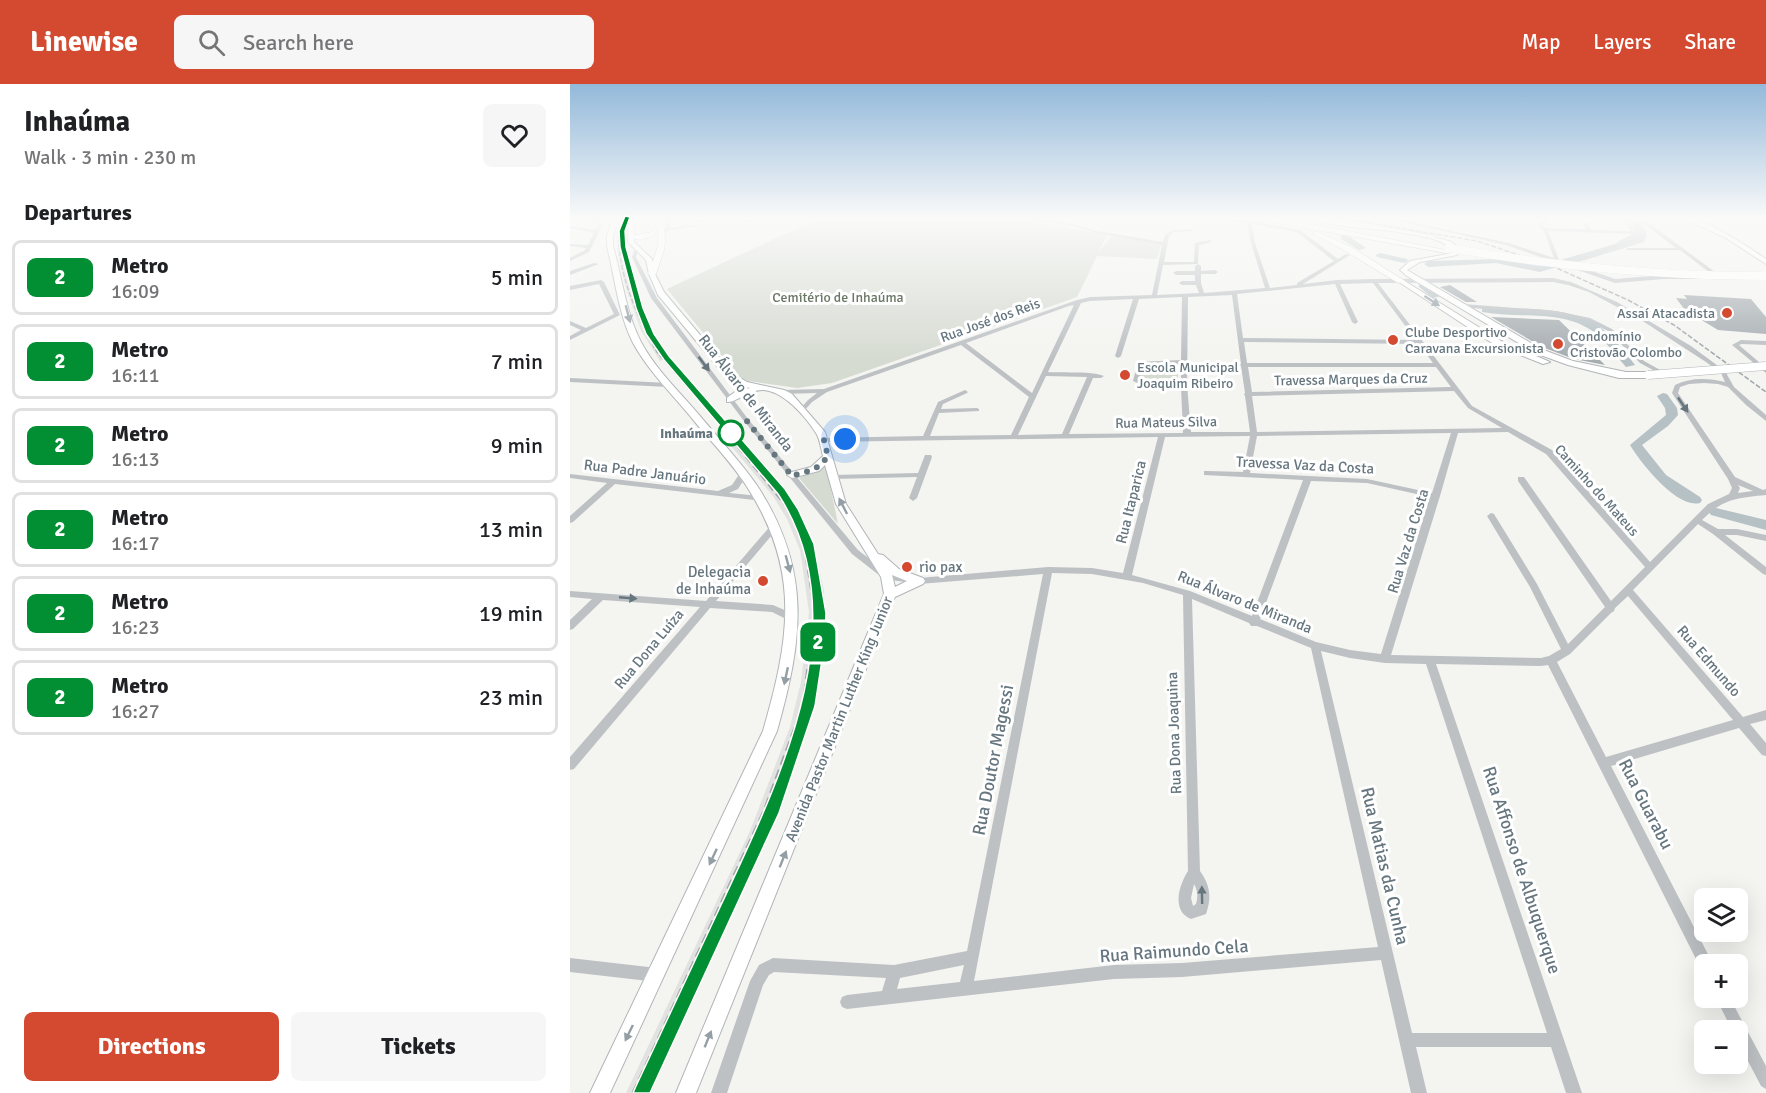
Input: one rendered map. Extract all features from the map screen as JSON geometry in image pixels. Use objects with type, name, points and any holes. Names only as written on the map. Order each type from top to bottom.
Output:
[{"type":"highway","points":[[652,274],[655,264]]},
{"type":"highway","points":[[1374,264],[1401,280]]},
{"type":"highway","points":[[1381,264],[1409,275]]},
{"type":"highway","points":[[1536,264],[1591,273],[1674,279],[1766,278]]},
{"type":"highway","points":[[1376,281],[1386,277],[1381,268]]},
{"type":"main road","points":[[600,1093],[770,731],[785,682],[791,649],[793,618],[791,576],[775,526],[744,475],[644,353],[633,333],[615,264]]},
{"type":"main road","name":"Avenida Pastor Martin Luther King Junior","points":[[650,264],[661,293],[733,379],[744,384],[782,392],[795,401],[824,440],[841,504],[887,578],[890,594],[686,1093]]},
{"type":"main road","points":[[1408,264],[1403,270],[1409,275],[1524,344],[1578,365],[1626,375]]},
{"type":"main road","points":[[1401,280],[1498,343],[1534,358],[1584,371],[1648,375],[1766,366]]},
{"type":"main road","points":[[1411,287],[1411,284],[1420,281]]},
{"type":"main road","points":[[1454,315],[1469,316],[1471,313],[1466,308]]},
{"type":"main road","points":[[730,400],[745,391],[764,388]]},
{"type":"main road","points":[[792,476],[815,469],[828,457]]},
{"type":"main road","points":[[870,550],[895,572],[919,581]]},
{"type":"main road","points":[[890,594],[919,581]]},
{"type":"street","points":[[570,273],[596,264]]},
{"type":"street","name":"Rua Álvaro de Miranda","points":[[637,264],[654,298],[730,400],[855,552],[887,578],[919,581],[1078,569],[1127,577],[1186,593],[1315,646],[1385,659],[1530,663],[1551,660],[1567,651],[1711,506],[1732,496],[1765,492]]},
{"type":"street","points":[[1154,296],[1161,264]]},
{"type":"street","points":[[1260,264],[1268,289]]},
{"type":"street","points":[[1296,286],[1332,264]]},
{"type":"street","points":[[1568,264],[1616,281],[1662,277],[1766,278]]},
{"type":"street","points":[[1701,264],[1721,279]]},
{"type":"street","points":[[1198,271],[1198,283],[1202,295]]},
{"type":"street","points":[[1176,273],[1215,272]]},
{"type":"street","name":"Caminho do Mateus","points":[[1376,281],[1470,407],[1549,452],[1651,568]]},
{"type":"street","name":"Rua José dos Reis","points":[[802,410],[810,401],[825,391],[1079,301],[1109,296],[1202,295],[1338,282],[1563,281],[1631,313],[1699,355]]},
{"type":"street","points":[[570,288],[601,282],[617,315],[570,338]]},
{"type":"street","points":[[1338,282],[1355,322]]},
{"type":"street","points":[[1182,283],[1198,283]]},
{"type":"street","points":[[1234,293],[1254,432],[1246,474]]},
{"type":"street","points":[[1185,295],[1184,385],[1187,433]]},
{"type":"street","points":[[1118,356],[1137,296]]},
{"type":"street","points":[[1014,436],[1079,301]]},
{"type":"street","points":[[1466,308],[1556,312],[1588,319],[1610,330],[1642,362],[1669,376]]},
{"type":"street","points":[[570,322],[586,330]]},
{"type":"street","points":[[1241,340],[1420,342]]},
{"type":"street","points":[[963,343],[1032,396]]},
{"type":"street","points":[[1766,343],[1735,344],[1738,350],[1766,371]]},
{"type":"street","points":[[1699,355],[1717,377],[1713,381]]},
{"type":"street","points":[[1699,355],[1726,375],[1730,386]]},
{"type":"street","points":[[1184,362],[1140,363],[1136,381],[1144,384],[1184,385]]},
{"type":"street","points":[[1244,365],[1437,365]]},
{"type":"street","points":[[1043,374],[1101,376]]},
{"type":"street","points":[[1065,436],[1090,375]]},
{"type":"street","points":[[570,386],[574,380],[668,385]]},
{"type":"street","points":[[1732,496],[1736,488],[1732,478],[1675,393],[1675,389],[1680,384],[1713,381],[1730,386],[1766,419]]},
{"type":"street","name":"Travessa Marques da Cruz","points":[[1247,394],[1455,389]]},
{"type":"street","name":"Rua José dos Reis","points":[[782,392],[825,391]]},
{"type":"street","points":[[926,437],[942,401],[964,392]]},
{"type":"street","points":[[937,411],[977,410]]},
{"type":"street","name":"Rua Mateus Silva","points":[[824,440],[1508,429]]},
{"type":"street","name":"Rua Vaz da Costa","points":[[1385,659],[1455,430]]},
{"type":"street","name":"Rua Itaparica","points":[[1127,577],[1162,434]]},
{"type":"street","points":[[913,498],[928,457]]},
{"type":"street","name":"Travessa Vaz da Costa","points":[[1207,473],[1367,480],[1436,496]]},
{"type":"street","name":"Rua Padre Januário","points":[[717,495],[735,487],[744,475]]},
{"type":"street","points":[[833,477],[921,475]]},
{"type":"street","name":"Rua Padre Januário","points":[[570,476],[760,499]]},
{"type":"street","points":[[1254,622],[1308,478]]},
{"type":"street","points":[[1732,478],[1765,492]]},
{"type":"street","points":[[1521,479],[1611,609]]},
{"type":"street","points":[[570,520],[613,482]]},
{"type":"street","points":[[1491,516],[1534,586],[1567,651]]},
{"type":"street","points":[[1697,520],[1716,532],[1766,572]]},
{"type":"street","name":"Rua Dona Luíza","points":[[570,765],[775,526]]},
{"type":"street","points":[[1716,532],[1737,532],[1766,538]]},
{"type":"street","name":"Rua Doutor Magessi","points":[[973,956],[1048,570]]},
{"type":"street","name":"Rua Edmundo","points":[[1629,591],[1766,751]]},
{"type":"street","name":"Rua Dona Joaquina","points":[[1186,593],[1194,873]]},
{"type":"street","points":[[570,594],[773,609],[793,618]]},
{"type":"street","points":[[570,626],[601,596]]},
{"type":"street","name":"Rua Matias da Cunha","points":[[1315,646],[1419,1093]]},
{"type":"street","name":"Rua Affonso de Albuquerque","points":[[1430,660],[1574,1093]]},
{"type":"street","name":"Rua Guarabu","points":[[1551,660],[1701,954]]},
{"type":"street","points":[[1603,763],[1766,715]]},
{"type":"street","name":"Rua Raimundo Cela","points":[[847,1002],[1114,972],[1170,971],[1385,953]]},
{"type":"street","points":[[719,1093],[757,981],[764,970],[773,965],[894,972],[973,956],[966,988]]},
{"type":"street","points":[[570,965],[657,975]]},
{"type":"street","points":[[888,997],[894,972]]},
{"type":"street","points":[[1728,1008],[1766,1081]]},
{"type":"street","points":[[1406,1040],[1557,1040]]},
{"type":"shaded area","points":[[620,264],[631,264],[642,305],[655,335],[671,357],[660,361],[641,331],[626,289]]},
{"type":"shaded area","points":[[744,441],[792,499],[814,545],[824,591],[825,616],[820,677],[809,725],[772,826],[651,1093],[626,1093],[750,831],[790,727],[801,682],[809,612],[800,550],[787,519],[773,496],[731,446]]},
{"type":"green space","name":"Cemitério de Inhaúma","points":[[720,264],[1093,264],[1077,297],[832,383],[797,388],[742,380],[667,289]]},
{"type":"green space","points":[[1141,364],[1178,365],[1178,382],[1139,382]]},
{"type":"green space","points":[[826,465],[838,524],[799,478]]},
{"type":"building","points":[[1450,285],[1477,302],[1466,302],[1440,287]]},
{"type":"building","name":"Assaí Atacadista","points":[[1684,295],[1751,299],[1766,317],[1766,334],[1718,330],[1685,310],[1676,298],[1687,299]]},
{"type":"building","name":"Condomínio Cristovão Colombo","points":[[1491,317],[1559,320],[1605,365],[1574,359],[1542,347]]},
{"type":"waterway","points":[[1509,264],[1530,269],[1540,269],[1557,264]]},
{"type":"waterway","points":[[1422,285],[1436,296]]},
{"type":"waterway","points":[[1485,310],[1542,313],[1583,322],[1605,336],[1630,365]]},
{"type":"waterway","points":[[1663,396],[1671,408],[1672,415],[1636,445],[1648,464],[1661,477],[1695,500]]},
{"type":"waterway","points":[[1716,512],[1766,525]]},
{"type":"railway","points":[[622,264],[641,322],[657,352],[740,448]]},
{"type":"railway","points":[[1546,264],[1628,300],[1674,325],[1766,392]]},
{"type":"railway","points":[[738,447],[789,510],[804,546],[815,613]]},
{"type":"railway","points":[[633,1093],[764,811],[803,706],[815,613]]},
{"type":"metro line","name":"2","points":[[627,264],[639,308],[656,345],[782,492],[793,509],[801,524],[813,562],[820,613],[819,640],[808,706],[772,813],[643,1093]]},
{"type":"place","name":"Assaí Atacadista","points":[[1727,313]]},
{"type":"place","name":"Clube Desportivo Caravana Excursionista","points":[[1393,340]]},
{"type":"place","name":"Condomínio Cristovão Colombo","points":[[1558,344]]},
{"type":"place","name":"Escola Municipal Joaquim Ribeiro","points":[[1125,375]]},
{"type":"place","name":"Inhaúma","points":[[731,433]]},
{"type":"place","name":"rio pax","points":[[907,567]]},
{"type":"place","name":"Delegacia de Inhaúma","points":[[763,581]]},
{"type":"route","points":[[731,433],[746,420],[792,476],[815,469],[828,457],[824,440],[845,439]]}]
